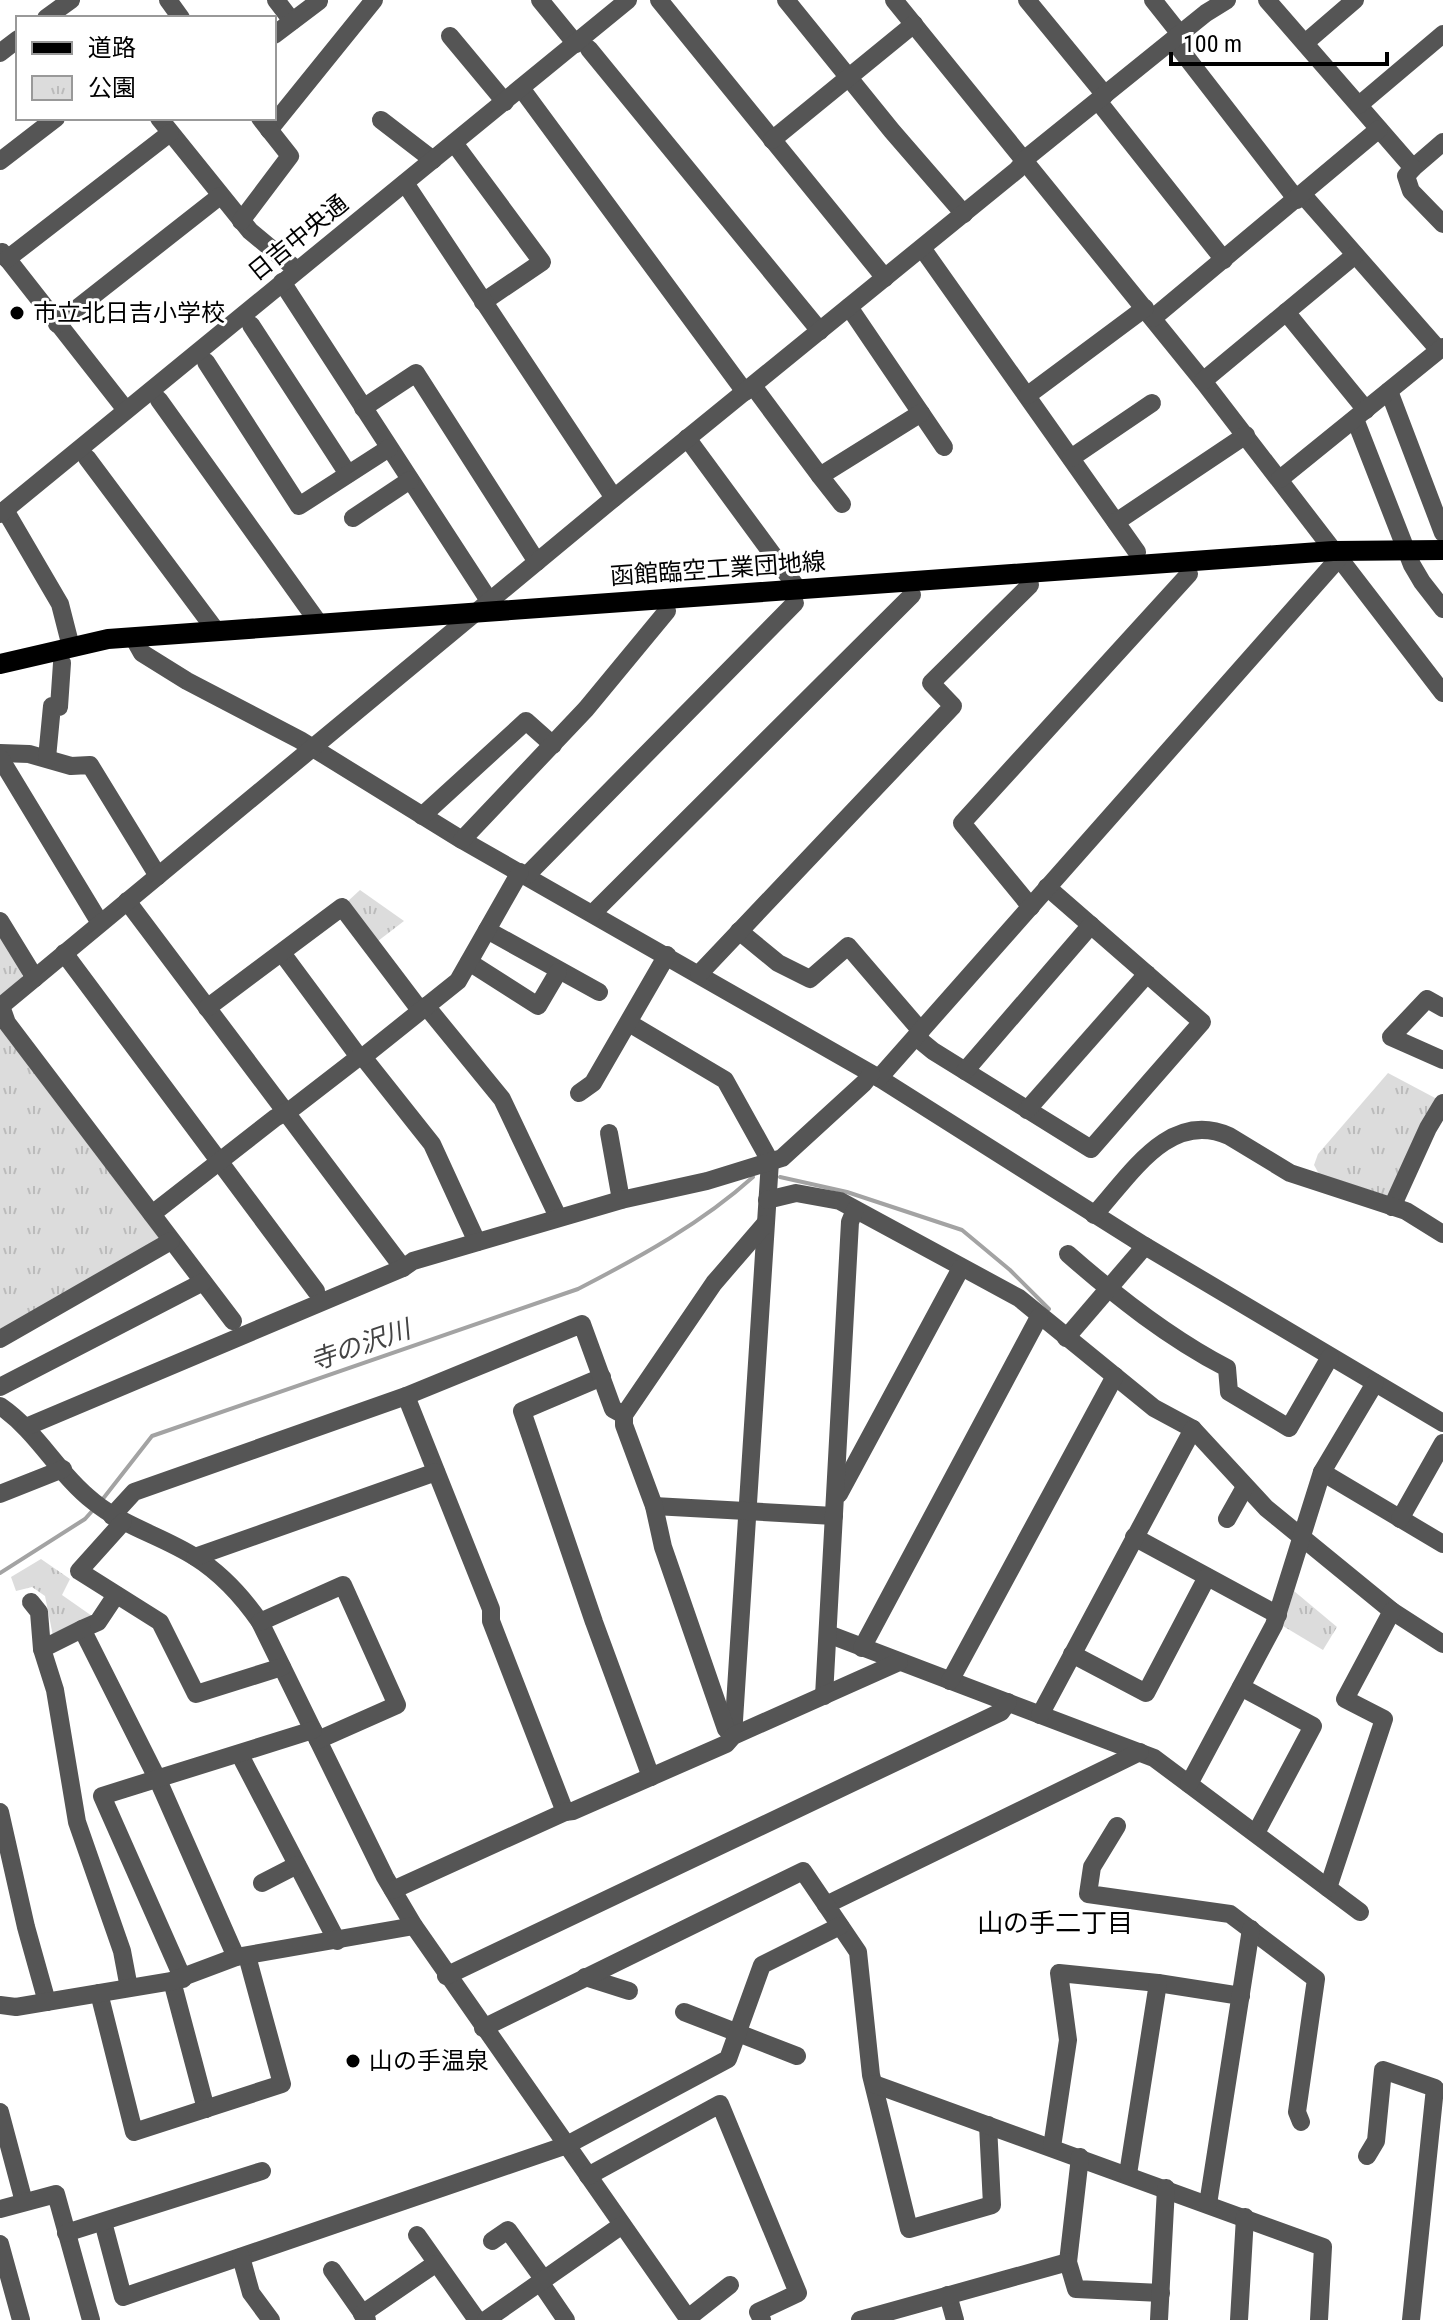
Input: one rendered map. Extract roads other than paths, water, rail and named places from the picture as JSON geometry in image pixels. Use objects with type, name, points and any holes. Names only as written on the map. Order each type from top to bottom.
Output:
[{"type":"main road","name":"函館臨空工業団地線","points":[[0,664],[66,655],[133,637],[483,607],[796,596],[1336,555],[1443,550]]},
{"type":"street","points":[[276,0],[292,21]]},
{"type":"street","points":[[276,110],[374,0]]},
{"type":"street","points":[[540,0],[820,331]]},
{"type":"street","name":"日吉中央通","points":[[2,512],[521,88],[582,46],[628,0]]},
{"type":"street","points":[[659,0],[885,278]]},
{"type":"street","points":[[786,0],[964,214]]},
{"type":"street","points":[[894,0],[1246,435],[1443,693]]},
{"type":"street","points":[[1027,0],[1224,260]]},
{"type":"street","points":[[1153,0],[1176,37],[1300,197],[1441,349],[1280,479]]},
{"type":"street","points":[[233,1321],[7,1023],[1,1006],[1101,98],[1227,0]]},
{"type":"street","points":[[1267,0],[1413,168]]},
{"type":"street","points":[[1305,43],[1355,0]]},
{"type":"street","points":[[49,16],[70,1]]},
{"type":"street","points":[[276,33],[319,1]]},
{"type":"street","points":[[772,140],[914,24]]},
{"type":"street","points":[[1359,105],[1443,34]]},
{"type":"street","points":[[450,36],[505,102]]},
{"type":"street","points":[[0,53],[16,41]]},
{"type":"street","points":[[521,88],[749,389],[842,504]]},
{"type":"street","points":[[0,161],[53,120]]},
{"type":"street","points":[[381,120],[433,160]]},
{"type":"street","points":[[241,221],[290,156],[264,124]]},
{"type":"street","points":[[126,410],[4,255],[165,125],[220,196],[290,276],[363,408],[410,480],[483,607]]},
{"type":"street","points":[[1028,395],[1224,260],[1379,129]]},
{"type":"street","points":[[1443,142],[1406,176],[1411,191],[1443,224]]},
{"type":"street","points":[[454,143],[554,278]]},
{"type":"street","points":[[405,183],[614,498]]},
{"type":"street","points":[[57,324],[220,196]]},
{"type":"street","points":[[922,248],[1137,552]]},
{"type":"street","points":[[1203,381],[1355,255]]},
{"type":"street","points":[[483,302],[542,262]]},
{"type":"street","points":[[849,307],[944,447]]},
{"type":"street","points":[[1286,312],[1360,414],[1408,551],[1422,582],[1443,609]]},
{"type":"street","points":[[251,325],[348,474]]},
{"type":"street","points":[[206,362],[299,506],[389,448]]},
{"type":"street","points":[[363,408],[416,373],[537,562]]},
{"type":"street","points":[[1389,391],[1443,533]]},
{"type":"street","points":[[159,400],[318,622]]},
{"type":"street","points":[[1071,458],[1152,403]]},
{"type":"street","points":[[820,476],[921,413]]},
{"type":"street","points":[[1116,522],[1246,435]]},
{"type":"street","points":[[152,1214],[458,981],[523,874],[796,596],[687,438]]},
{"type":"street","points":[[87,458],[217,632]]},
{"type":"street","points":[[353,518],[410,480]]},
{"type":"street","points":[[2,512],[60,604],[66,655],[59,707],[52,706],[47,758]]},
{"type":"street","points":[[26,1427],[403,1268],[413,1261],[558,1217],[707,1181],[782,1158],[918,1034],[1336,555]]},
{"type":"street","points":[[1031,907],[962,823],[1189,574]]},
{"type":"street","points":[[699,974],[953,706],[931,683],[1030,585]]},
{"type":"street","points":[[593,913],[912,595]]},
{"type":"street","points":[[462,840],[553,745],[667,611]]},
{"type":"street","points":[[133,637],[142,653],[187,681],[314,749],[462,840],[875,1076],[1094,1215],[1443,1423]]},
{"type":"street","points":[[422,816],[526,721],[553,745]]},
{"type":"street","points":[[100,923],[0,755],[29,754],[71,766],[90,765],[158,876]]},
{"type":"street","points":[[739,931],[778,963],[810,979],[848,946],[918,1034],[965,1071],[1091,1149],[1202,1022],[1047,887]]},
{"type":"street","points":[[127,901],[403,1268]]},
{"type":"street","points":[[207,1008],[342,907],[423,1008],[502,1099],[558,1217]]},
{"type":"street","points":[[0,921],[35,978]]},
{"type":"street","points":[[965,1071],[1091,925]]},
{"type":"street","points":[[487,930],[599,992]]},
{"type":"street","points":[[64,953],[316,1291]]},
{"type":"street","points":[[282,953],[432,1144],[477,1242]]},
{"type":"street","points":[[579,1093],[593,1083],[667,955]]},
{"type":"street","points":[[469,962],[538,1006],[558,972]]},
{"type":"street","points":[[1027,1110],[1147,974]]},
{"type":"street","points":[[1443,1008],[1427,999],[1391,1037],[1443,1060]]},
{"type":"street","points":[[629,1023],[725,1080],[770,1161],[733,1736]]},
{"type":"street","points":[[1392,1207],[1428,1128],[1443,1103]]},
{"type":"street","points":[[1094,1215],[1158,1144],[1176,1134],[1197,1129],[1229,1136],[1290,1173],[1406,1211],[1443,1234]]},
{"type":"street","points":[[609,1133],[621,1200]]},
{"type":"street","points":[[767,1200],[796,1193],[840,1201],[1019,1298],[1154,1408],[1193,1429],[1266,1508],[1392,1611],[1443,1644]]},
{"type":"street","points":[[824,1696],[850,1222],[855,1210]]},
{"type":"street","points":[[733,1736],[726,1729],[668,1561],[654,1506],[624,1425],[624,1415],[714,1283],[765,1224]]},
{"type":"street","points":[[0,1339],[171,1241]]},
{"type":"street","points":[[1066,1338],[1145,1246]]},
{"type":"street","points":[[1068,1254],[1107,1288],[1184,1345],[1227,1368],[1229,1392],[1289,1428],[1330,1357]]},
{"type":"street","points":[[835,1508],[961,1268]]},
{"type":"street","points":[[0,1387],[203,1282]]},
{"type":"street","points":[[862,1648],[1039,1317]]},
{"type":"street","points":[[282,1667],[196,1694],[160,1622],[79,1571],[113,1516],[134,1492],[406,1396],[582,1324],[613,1409],[624,1415]]},
{"type":"street","points":[[950,1681],[1115,1376]]},
{"type":"street","points":[[602,1377],[522,1411],[651,1777]]},
{"type":"street","points":[[1189,1784],[1278,1615],[1322,1472],[1375,1383]]},
{"type":"street","points":[[406,1396],[491,1609],[491,1621],[565,1812]]},
{"type":"street","points":[[0,1406],[26,1427],[90,1499],[113,1516],[195,1557],[233,1588],[260,1622],[393,1890],[414,1926],[688,2319],[730,2285]]},
{"type":"street","points":[[1040,1715],[1193,1429]]},
{"type":"street","points":[[1400,1519],[1443,1443]]},
{"type":"street","points":[[0,1494],[63,1469]]},
{"type":"street","points":[[195,1557],[436,1472]]},
{"type":"street","points":[[1322,1472],[1443,1544]]},
{"type":"street","points":[[1227,1519],[1245,1487]]},
{"type":"street","points":[[654,1506],[749,1511],[835,1508]]},
{"type":"street","points":[[1134,1537],[1278,1615]]},
{"type":"street","points":[[1072,1654],[1146,1693],[1207,1577]]},
{"type":"street","points":[[206,2109],[177,1980],[102,1796],[316,1735],[397,1705],[343,1585],[260,1622]]},
{"type":"street","points":[[42,1649],[98,1622],[116,1595]]},
{"type":"street","points":[[31,1602],[39,1612],[42,1649],[55,1690],[77,1822],[122,1951],[129,1988]]},
{"type":"street","points":[[1328,1888],[1384,1719],[1345,1699],[1392,1611]]},
{"type":"street","points":[[82,1629],[242,1957],[282,2084],[134,2132],[99,1993]]},
{"type":"street","points":[[828,1634],[1154,1758],[1360,1912]]},
{"type":"street","points":[[393,1890],[726,1744],[733,1736],[899,1662]]},
{"type":"street","points":[[1241,1687],[1313,1726],[1256,1833]]},
{"type":"street","points":[[446,1976],[1001,1712],[1008,1702]]},
{"type":"street","points":[[826,1905],[1140,1752]]},
{"type":"street","points":[[240,1755],[337,1941]]},
{"type":"street","points":[[0,1812],[47,2002]]},
{"type":"street","points":[[1117,1826],[1092,1867],[1088,1894],[1230,1914],[1316,1979],[1297,2112],[1301,2122]]},
{"type":"street","points":[[262,1883],[297,1865]]},
{"type":"street","points":[[483,2028],[803,1871],[858,1952],[874,2084],[909,2229],[992,2205],[988,2125]]},
{"type":"street","points":[[0,2005],[16,2007],[177,1980],[242,1957],[414,1926]]},
{"type":"street","points":[[103,2222],[123,2297],[567,2145],[728,2059],[762,1965],[840,1926]]},
{"type":"street","points":[[1208,2204],[1251,1929]]},
{"type":"street","points":[[1052,2147],[1068,2040],[1059,1973],[1158,1983],[1241,1996]]},
{"type":"street","points":[[585,1977],[629,1991]]},
{"type":"street","points":[[1128,2174],[1158,1983]]},
{"type":"street","points":[[684,2012],[797,2056]]},
{"type":"street","points":[[1367,2156],[1376,2141],[1383,2070],[1439,2089],[1436,2173],[1411,2320]]},
{"type":"street","points":[[874,2084],[1323,2247],[1319,2320]]},
{"type":"street","points":[[588,2176],[720,2104],[798,2293],[758,2312],[762,2320]]},
{"type":"street","points":[[0,2112],[24,2202]]},
{"type":"street","points":[[1080,2157],[1068,2262],[1076,2289],[1161,2293]]},
{"type":"street","points":[[66,2233],[262,2171]]},
{"type":"street","points":[[1159,2320],[1166,2188]]},
{"type":"street","points":[[0,2209],[56,2194],[91,2320]]},
{"type":"street","points":[[1239,2320],[1245,2217]]},
{"type":"street","points":[[486,2320],[622,2225]]},
{"type":"street","points":[[492,2241],[508,2230],[566,2320]]},
{"type":"street","points":[[417,2235],[477,2320]]},
{"type":"street","points":[[0,2244],[21,2320]]},
{"type":"street","points":[[241,2257],[251,2293],[271,2320]]},
{"type":"street","points":[[860,2320],[1068,2262]]},
{"type":"street","points":[[332,2270],[364,2317],[435,2264]]},
{"type":"street","points":[[948,2295],[955,2320]]},
{"type":"waterway","name":"寺の沢川","points":[[102,1500],[152,1436],[578,1289],[692,1224],[753,1177]]},
{"type":"waterway","name":"寺の沢川","points":[[780,1177],[847,1192],[962,1230],[1010,1270],[1049,1309]]},
{"type":"waterway","name":"寺の沢川","points":[[0,1573],[85,1519],[93,1510]]},
{"type":"place","name":"市立北日吉小学校","points":[[17,313]]},
{"type":"place","name":"山の手温泉","points":[[353,2061]]},
{"type":"district","name":"山の手二丁目","points":[[1055,1923]]}]
